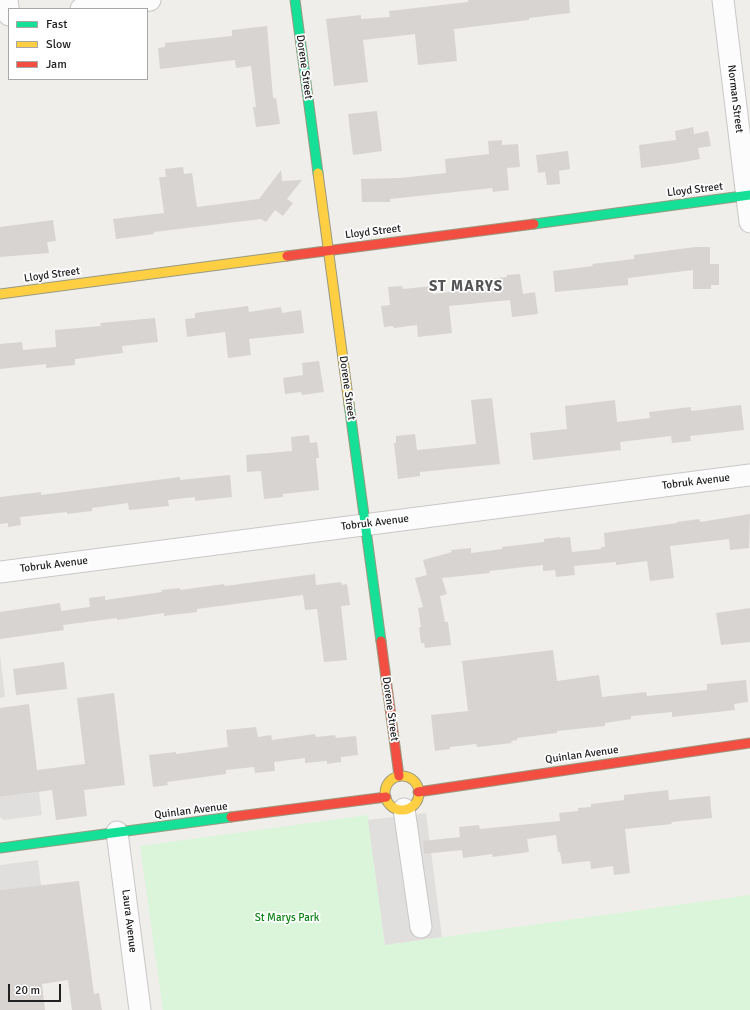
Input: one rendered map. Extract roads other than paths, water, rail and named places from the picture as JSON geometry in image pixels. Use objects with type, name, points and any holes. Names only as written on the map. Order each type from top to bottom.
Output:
[{"type":"street","points":[[89,8],[150,0]]},
{"type":"street","name":"Dorene Street","points":[[295,0],[399,776]]},
{"type":"street","name":"Norman Street","points":[[722,0],[748,196],[750,222]]},
{"type":"street","name":"Lloyd Street","points":[[0,294],[748,196]]},
{"type":"street","name":"Tobruk Avenue","points":[[0,572],[750,475]]},
{"type":"street","name":"Quinlan Avenue","points":[[418,792],[750,743]]},
{"type":"street","points":[[399,776],[410,778],[417,786],[418,792],[418,798],[415,803],[404,809],[392,807],[388,803],[386,797],[386,786],[394,778],[399,776]]},
{"type":"street","name":"Quinlan Avenue","points":[[0,848],[386,797]]},
{"type":"street","points":[[404,809],[421,927]]},
{"type":"street","name":"Laura Avenue","points":[[117,832],[140,1010]]},
{"type":"district","name":"ST MARYS","points":[[466,287]]},
{"type":"park label","name":"St Marys Park","points":[[287,918]]}]
